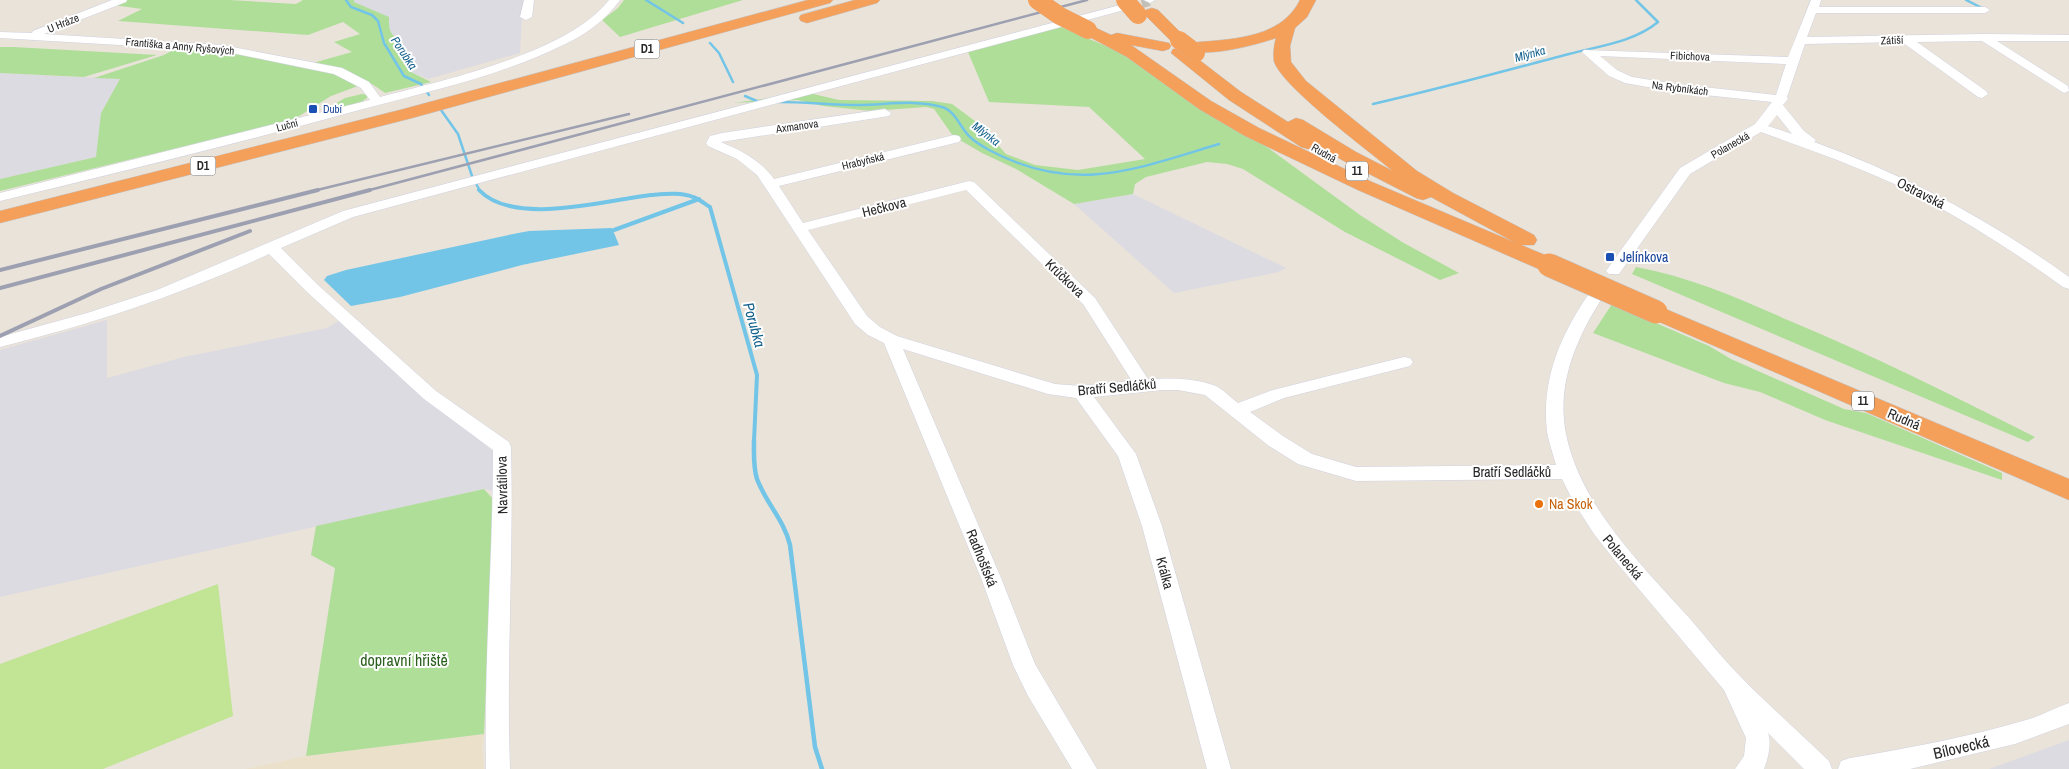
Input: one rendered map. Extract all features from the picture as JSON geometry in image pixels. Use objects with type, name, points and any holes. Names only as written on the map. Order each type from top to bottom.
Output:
[{"type":"highway","name":"D1","points":[[466,94],[800,0]]},
{"type":"highway","name":"D1","points":[[0,208],[402,105],[466,94],[825,0]]},
{"type":"highway","points":[[466,94],[797,20],[872,0]]},
{"type":"highway","points":[[1037,0],[1060,16],[1133,53],[1205,105],[1252,132],[1383,194],[1553,261]]},
{"type":"highway","points":[[1088,30],[1121,39],[1180,46],[1243,42],[1266,36],[1287,26],[1306,6],[1325,0]]},
{"type":"highway","points":[[466,94],[498,78],[600,50],[752,3]]},
{"type":"highway","name":"Rudná","points":[[1124,4],[1146,6],[1180,46],[1256,110],[1336,160],[1420,205],[1553,261]]},
{"type":"highway","points":[[1287,26],[1282,46],[1283,62],[1292,76],[1325,106],[1394,164],[1427,186],[1553,261]]},
{"type":"highway","name":"D1","points":[[0,217],[402,105]]},
{"type":"highway","name":"11","points":[[1553,261],[1659,307]]},
{"type":"highway","name":"Rudná","points":[[1659,307],[2069,474]]},
{"type":"highway","name":"Rudná","points":[[1659,307],[2069,490]]},
{"type":"street","name":"U Hráze","points":[[32,36],[122,0]]},
{"type":"street","points":[[526,17],[529,0]]},
{"type":"street","name":"Luční","points":[[0,197],[377,101],[402,105],[446,82],[519,60],[546,49],[590,24],[608,10],[615,0]]},
{"type":"street","points":[[0,342],[142,301],[185,285],[311,228],[348,214],[1124,4]]},
{"type":"street","points":[[1814,5],[1985,10]]},
{"type":"street","name":"Polanecká","points":[[1614,271],[1685,171],[1760,127],[1779,102],[1814,5]]},
{"type":"street","name":"Františka a Anny Ryšových","points":[[0,35],[181,44],[232,50],[338,71],[365,85],[377,101]]},
{"type":"street","points":[[1984,37],[2064,89]]},
{"type":"street","name":"Zátiší","points":[[1801,41],[1984,37],[2069,38]]},
{"type":"street","points":[[1905,40],[1982,94]]},
{"type":"street","name":"Fibichova","points":[[1588,52],[1793,61]]},
{"type":"street","name":"Na Rybníkách","points":[[1588,52],[1613,73],[1629,80],[1779,102]]},
{"type":"street","points":[[1779,102],[1799,134],[1836,154]]},
{"type":"street","name":"Axmanova","points":[[713,143],[715,139],[722,137],[884,113]]},
{"type":"street","name":"Ostravská","points":[[1760,127],[1836,154],[1905,185],[1962,215],[2016,248],[2069,284]]},
{"type":"street","name":"Hrabyňská","points":[[771,184],[954,139]]},
{"type":"street","points":[[1736,142],[1773,139],[1836,154]]},
{"type":"street","name":"Bratří Sedláčků","points":[[713,143],[747,159],[762,172],[861,320],[874,332],[890,340],[1054,390],[1081,392],[1168,382],[1201,387],[1211,391],[1276,441],[1305,459],[1356,474],[1568,472]]},
{"type":"street","name":"Hečkova","points":[[799,228],[969,185]]},
{"type":"street","name":"Krůčkova","points":[[969,185],[1089,301],[1143,385]]},
{"type":"street","name":"Navrátilova","points":[[271,247],[430,395],[502,446],[503,526],[496,696],[498,769]]},
{"type":"street","name":"Polanecká","points":[[1596,295],[1579,320],[1561,362],[1555,390],[1558,438],[1568,472],[1591,515],[1614,548],[1730,681],[1820,769]]},
{"type":"street","name":"Radhošťská","points":[[890,340],[991,578],[1024,665],[1036,689],[1085,769]]},
{"type":"street","points":[[1237,410],[1279,394],[1404,362]]},
{"type":"street","name":"Králka","points":[[1081,392],[1127,454],[1152,526],[1219,769]]},
{"type":"street","points":[[1730,681],[1758,738],[1755,761],[1746,769]]},
{"type":"street","name":"Bílovecká","points":[[1850,769],[1931,754],[2002,737],[2051,722],[2069,713]]},
{"type":"shaded area","points":[[354,0],[523,0],[520,53],[428,79],[411,72],[400,40],[392,36],[389,30],[354,2]]},
{"type":"shaded area","points":[[0,73],[120,79],[101,113],[97,157],[0,179]]},
{"type":"shaded area","points":[[1133,194],[1286,268],[1279,272],[1174,293],[1074,204]]},
{"type":"shaded area","points":[[107,320],[107,378],[184,357],[327,328],[339,321],[424,396],[495,453],[497,492],[484,489],[0,597],[0,350]]},
{"type":"shaded area","points":[[484,734],[482,748],[484,769],[245,769],[306,756]]},
{"type":"shaded area","points":[[2069,740],[2069,769],[1989,769]]},
{"type":"green space","points":[[127,0],[229,0],[296,4],[303,0],[354,0],[354,2],[389,17],[390,31],[400,40],[411,72],[431,82],[385,93],[351,74],[313,63],[352,52],[334,42],[360,34],[343,22],[308,35],[118,21],[142,9],[113,5]]},
{"type":"green space","points":[[624,0],[743,0],[620,37],[602,20],[618,8]]},
{"type":"green space","points":[[1061,27],[1127,55],[1256,139],[1360,215],[1402,242],[1459,273],[1440,280],[1345,232],[1243,169],[1227,164],[1207,162],[1146,177],[1135,184],[1133,194],[1074,204],[1016,169],[982,153],[953,136],[934,109],[926,107],[871,111],[823,106],[798,100],[733,103],[784,96],[796,90],[839,100],[932,101],[952,104],[979,124],[1006,154],[1035,165],[1078,170],[1145,159],[1089,107],[989,102],[968,52]]},
{"type":"green space","points":[[180,46],[225,50],[331,73],[358,86],[331,96],[293,120],[0,191],[0,179],[96,157],[101,113],[120,79],[94,78],[164,55]]},
{"type":"green space","points":[[0,47],[157,55],[84,77],[0,73]]},
{"type":"green space","points":[[362,94],[367,95],[367,98],[360,103],[323,111],[345,98]]},
{"type":"green space","points":[[1636,267],[1696,283],[1753,305],[1883,362],[2035,437],[2028,442],[1632,274]]},
{"type":"green space","points":[[1612,304],[1709,346],[1731,359],[1844,409],[1866,413],[2002,473],[2002,480],[1825,420],[1760,392],[1724,383],[1593,333]]},
{"type":"green space","name":"dopravní hřiště","points":[[484,489],[494,500],[484,734],[306,756],[335,568],[311,555],[316,526]]},
{"type":"green space","points":[[218,584],[233,716],[103,769],[0,769],[0,664]]},
{"type":"water","points":[[612,228],[619,245],[522,265],[400,297],[351,306],[324,280],[327,276],[346,270],[529,231]]},
{"type":"waterway","name":"Porubka","points":[[346,0],[351,7],[372,15],[378,21],[384,43],[404,76],[421,84],[429,95]]},
{"type":"waterway","name":"Mlýnka","points":[[646,0],[683,23]]},
{"type":"waterway","name":"Mlýnka","points":[[1373,104],[1627,39],[1649,29],[1658,22],[1636,0]]},
{"type":"waterway","points":[[1966,0],[1982,8]]},
{"type":"waterway","name":"Mlýnka","points":[[710,43],[719,53],[733,82]]},
{"type":"waterway","name":"Mlýnka","points":[[745,96],[759,102]]},
{"type":"waterway","name":"Mlýnka","points":[[779,102],[859,105],[922,103],[942,107],[951,112],[972,139],[989,150],[1020,164],[1049,172],[1076,175],[1104,174],[1131,169],[1219,144]]},
{"type":"waterway","name":"Porubka","points":[[441,110],[458,134],[472,176],[480,191]]},
{"type":"waterway","name":"Porubka","points":[[480,191],[495,201],[514,207],[537,209],[586,205],[651,195],[683,194],[698,199]]},
{"type":"waterway","points":[[614,230],[698,199]]},
{"type":"waterway","name":"Porubka","points":[[698,199],[710,207],[757,375],[754,441]]},
{"type":"waterway","name":"Porubka","points":[[754,441],[754,465],[757,479],[784,528],[790,545],[815,747],[822,769]]},
{"type":"tunnel","points":[[1124,7],[1149,0]]},
{"type":"railway","points":[[366,191],[1087,0]]},
{"type":"railway","points":[[313,191],[629,114]]},
{"type":"railway","points":[[0,270],[318,190]]},
{"type":"railway","points":[[0,288],[370,190]]},
{"type":"railway","points":[[0,336],[101,289],[250,231]]},
{"type":"place","name":"Dubí","points":[[313,109]]},
{"type":"place","name":"Jelínkova","points":[[1610,257]]},
{"type":"place","name":"Na Skok","points":[[1539,504]]}]
